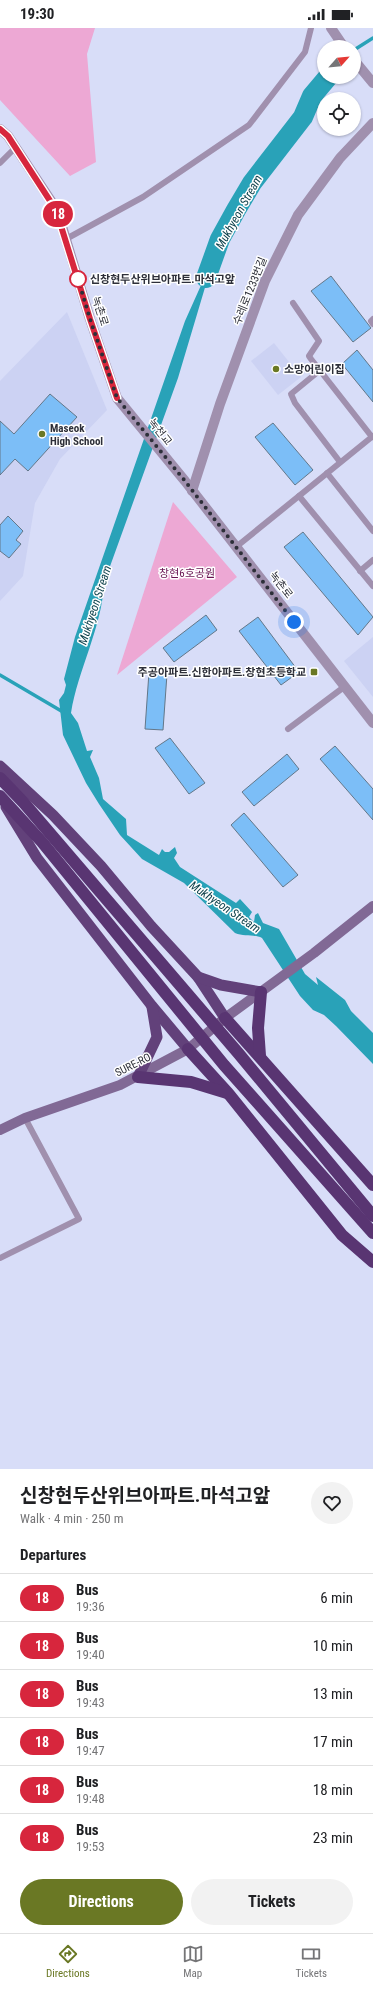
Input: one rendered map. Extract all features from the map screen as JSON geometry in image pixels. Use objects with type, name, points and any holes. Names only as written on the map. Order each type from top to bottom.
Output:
[{"type":"highway","points":[[0,766],[53,815],[95,860],[151,926],[198,977],[225,1018],[373,1185]]},
{"type":"highway","points":[[0,778],[24,803],[239,1054],[373,1216]]},
{"type":"highway","points":[[0,797],[37,858],[152,1006],[228,1093],[342,1235],[373,1262]]},
{"type":"highway","points":[[0,797],[42,842],[224,1065],[373,1233]]},
{"type":"highway","points":[[198,977],[220,985],[260,992],[258,1028],[260,1056]]},
{"type":"highway","points":[[152,1006],[157,1037],[138,1077],[191,1082],[228,1093]]},
{"type":"main road","name":"SURE-RO","points":[[0,1130],[25,1118],[120,1085],[138,1077],[188,1049],[225,1018],[314,953],[373,906]]},
{"type":"street","points":[[331,28],[339,40]]},
{"type":"street","points":[[361,69],[370,80]]},
{"type":"street","name":"수레로1233번길","points":[[192,491],[220,404],[265,281],[298,215],[340,158],[373,123]]},
{"type":"street","name":"녹촌로","points":[[0,129],[8,136],[16,147],[56,210],[90,319],[117,398]]},
{"type":"street","name":"녹천교","points":[[117,398],[185,481]]},
{"type":"street","name":"녹촌로","points":[[185,481],[373,723]]},
{"type":"lane","points":[[66,239],[143,197],[248,125],[305,52],[311,28]]},
{"type":"lane","points":[[0,163],[16,147]]},
{"type":"lane","points":[[236,547],[372,436],[319,372],[309,356],[320,341],[293,304]]},
{"type":"lane","points":[[373,319],[371,321],[373,324]]},
{"type":"lane","points":[[319,372],[291,394],[295,403],[340,462]]},
{"type":"lane","points":[[327,473],[373,531]]},
{"type":"lane","points":[[299,496],[373,586]]},
{"type":"lane","points":[[360,571],[373,560]]},
{"type":"lane","points":[[288,729],[344,687]]},
{"type":"lane","points":[[0,1258],[79,1219],[25,1118]]},
{"type":"shaded area","name":"Maseok High School","points":[[67,312],[107,410],[60,459],[35,503],[23,576],[0,601],[0,381]]},
{"type":"shaded area","name":"소망어린이집","points":[[274,343],[301,377],[278,395],[251,361]]},
{"type":"shaded area","points":[[373,637],[373,697],[344,661]]},
{"type":"green space","points":[[0,28],[95,28],[87,54],[96,162],[70,176],[0,100]]},
{"type":"green space","name":"창현6호공원","points":[[173,502],[237,577],[117,675]]},
{"type":"water","points":[[215,254],[178,378],[104,583],[95,632],[79,680],[71,713],[78,723],[87,751],[93,750],[90,757],[99,778],[103,799],[126,819],[127,835],[159,855],[162,849],[165,852],[169,852],[175,847],[177,853],[174,858],[180,867],[236,903],[240,899],[252,912],[249,917],[254,922],[255,915],[258,913],[263,923],[279,929],[305,974],[318,985],[316,977],[345,1000],[351,1011],[373,1033],[373,1064],[336,1026],[324,1015],[313,1010],[300,996],[262,938],[235,933],[184,883],[142,859],[120,835],[99,804],[86,783],[63,735],[59,700],[64,693],[66,685],[64,679],[75,637],[185,321]]},
{"type":"building","points":[[331,276],[371,328],[353,342],[311,291]]},
{"type":"building","points":[[357,350],[373,370],[373,402],[342,364]]},
{"type":"building","points":[[50,394],[77,417],[28,471],[15,459],[0,475],[0,421],[14,434]]},
{"type":"building","points":[[273,423],[313,470],[295,485],[255,437]]},
{"type":"building","points":[[8,516],[23,531],[16,540],[21,544],[9,558],[0,551],[0,525]]},
{"type":"building","points":[[303,532],[373,617],[358,635],[284,547]]},
{"type":"building","points":[[206,615],[217,630],[174,662],[163,648]]},
{"type":"building","points":[[258,617],[299,672],[281,685],[239,631]]},
{"type":"building","points":[[149,672],[167,674],[163,730],[145,729]]},
{"type":"building","points":[[170,738],[205,783],[189,794],[155,748]]},
{"type":"building","points":[[335,746],[373,789],[373,820],[320,759]]},
{"type":"building","points":[[287,754],[299,769],[254,806],[242,792]]},
{"type":"building","points":[[244,813],[298,875],[283,887],[231,825]]},
{"type":"waterway","points":[[361,46],[373,38]]},
{"type":"waterway","name":"Mukhyeon Stream","points":[[206,278],[220,239],[252,183],[303,117],[312,96],[322,84]]},
{"type":"waterway","points":[[0,675],[63,712]]},
{"type":"bus line","name":"18","points":[[0,129],[8,136],[56,210],[90,319],[117,398]]},
{"type":"place","name":"신창현두산위브아파트.마석고앞","points":[[78,279]]},
{"type":"place","name":"소망어린이집","points":[[276,369]]},
{"type":"place","name":"Maseok High School","points":[[42,434]]},
{"type":"place","name":"주공아파트.신한아파트.창현초등학교","points":[[314,672]]},
{"type":"route","points":[[78,279],[117,398],[185,481],[294,622]]}]
